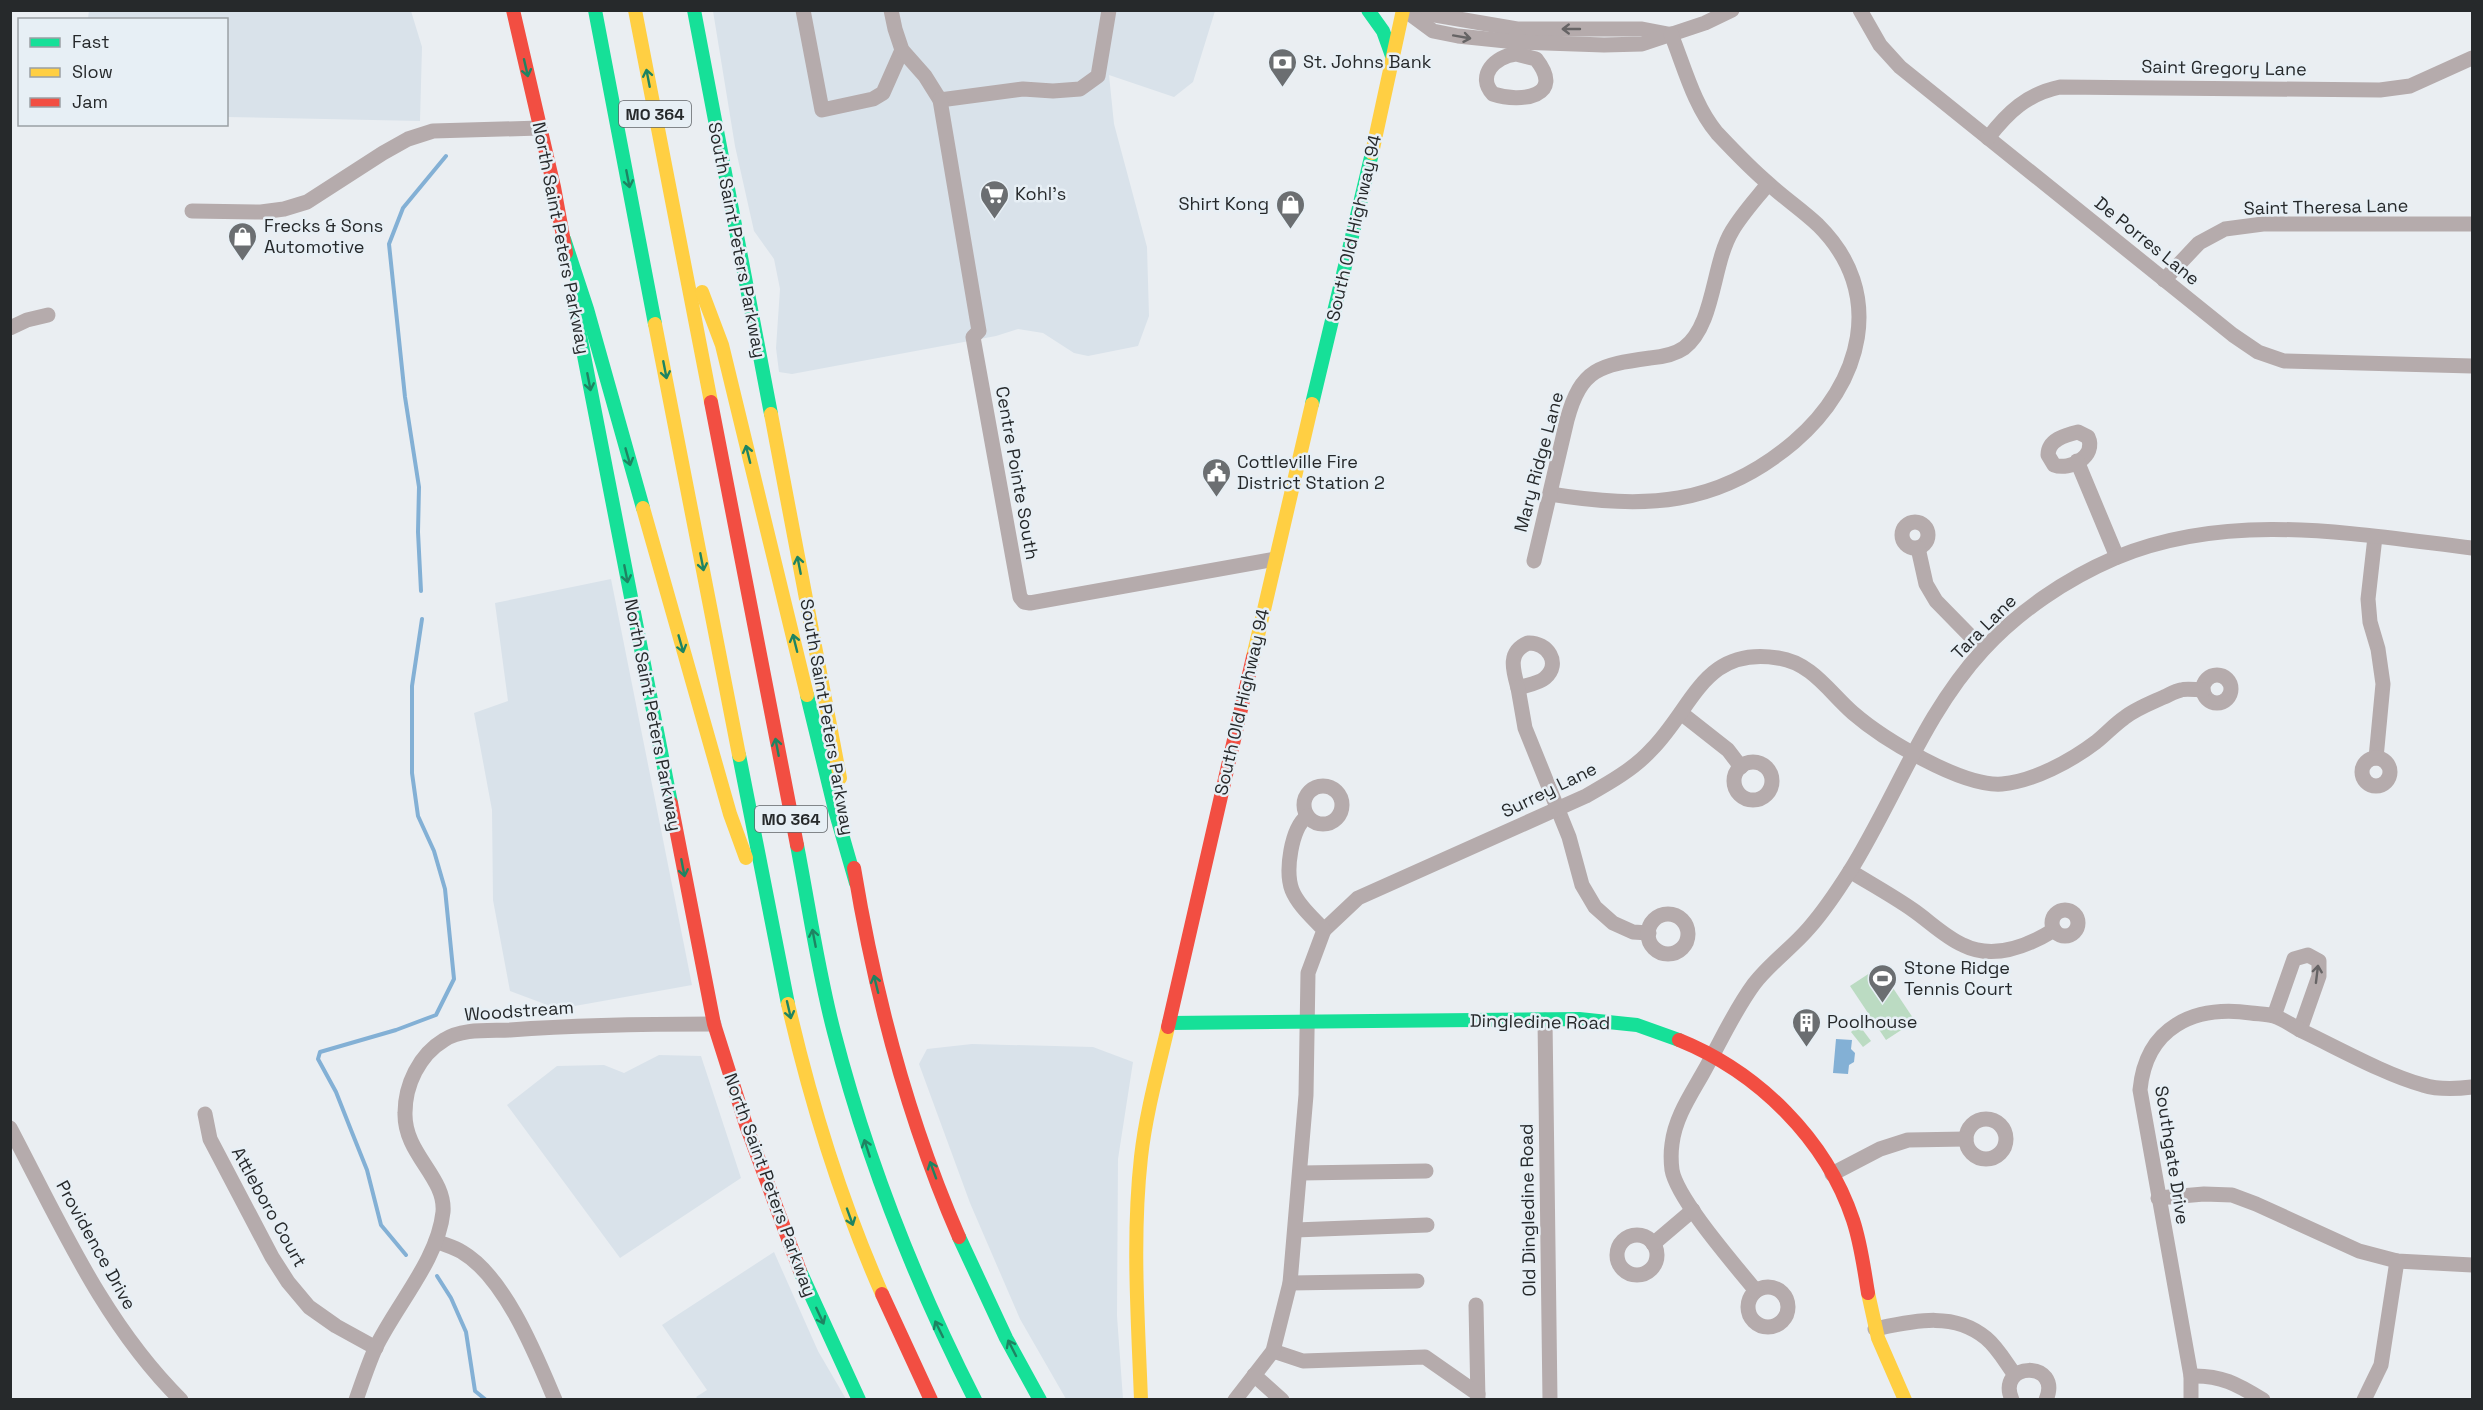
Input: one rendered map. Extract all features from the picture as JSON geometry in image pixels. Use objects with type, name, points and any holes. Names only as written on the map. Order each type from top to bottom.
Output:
[{"type":"main road","name":"North Saint Peters Parkway","points":[[513,10],[564,239],[577,324],[714,1024],[729,1079],[787,1239],[813,1303],[859,1400]]},
{"type":"main road","name":"MO 364","points":[[595,10],[773,932],[801,1062],[839,1188],[887,1308],[931,1400]]},
{"type":"main road","name":"MO 364","points":[[635,10],[833,1030],[859,1125],[889,1212],[925,1300],[975,1400]]},
{"type":"main road","name":"South Saint Peters Parkway","points":[[694,10],[846,809],[856,883],[886,1022],[927,1155],[975,1274],[1040,1400]]},
{"type":"main road","points":[[1368,10],[1383,31],[1392,57]]},
{"type":"main road","name":"South Old Highway 94","points":[[1141,1400],[1135,1244],[1137,1201],[1148,1113],[1404,12]]},
{"type":"main road","points":[[675,218],[722,345],[835,810],[856,883]]},
{"type":"main road","points":[[564,239],[587,309],[730,814],[773,932]]},
{"type":"main road","name":"Dingledine Road","points":[[1169,1023],[1308,1024],[1385,1020],[1602,1021],[1653,1030],[1713,1055],[1761,1089],[1796,1121],[1832,1174],[1854,1221],[1875,1329],[1890,1372],[1905,1400]]},
{"type":"street","points":[[803,10],[822,111],[873,99],[883,93],[902,50]]},
{"type":"street","name":"Centre Pointe South","points":[[891,10],[902,50],[925,76],[940,100],[979,331],[973,337],[1020,597],[1024,602],[1030,603],[1275,559]]},
{"type":"street","points":[[940,100],[1023,89],[1053,91],[1080,89],[1098,76],[1109,10]]},
{"type":"street","points":[[1404,12],[1435,15],[1516,42],[1604,37],[1642,29],[1671,34],[1705,23],[1732,10]]},
{"type":"street","name":"De Porres Lane","points":[[1860,10],[1880,45],[1900,68],[2233,335],[2258,351],[2284,361],[2472,366]]},
{"type":"street","points":[[1550,494],[1632,503],[1670,500],[1718,488],[1759,467],[1791,445],[1813,423],[1833,397],[1850,368],[1855,352],[1859,334],[1858,293],[1846,262],[1818,225],[1768,184],[1716,131],[1702,110],[1671,34]]},
{"type":"street","name":"Saint Gregory Lane","points":[[1988,138],[2020,103],[2044,91],[2060,87],[2380,90],[2410,86],[2472,58]]},
{"type":"street","points":[[192,211],[261,212],[284,209],[307,202],[383,153],[408,139],[433,131],[540,128]]},
{"type":"street","name":"Mary Ridge Lane","points":[[1534,561],[1570,410],[1582,384],[1607,365],[1667,356],[1683,349],[1697,335],[1721,255],[1732,231],[1768,184]]},
{"type":"street","name":"Saint Theresa Lane","points":[[2164,280],[2199,243],[2224,229],[2263,224],[2472,224]]},
{"type":"street","points":[[10,328],[27,320],[48,315]]},
{"type":"street","points":[[2077,461],[2117,557]]},
{"type":"street","name":"Tara Lane","points":[[1756,1291],[1680,1192],[1672,1170],[1672,1144],[1679,1116],[1730,1022],[1754,984],[1810,928],[1850,870],[1936,710],[1983,650],[2019,616],[2048,594],[2117,557],[2175,539],[2222,531],[2304,530],[2472,548]]},
{"type":"street","points":[[2375,537],[2368,599],[2370,622],[2378,649],[2383,684],[2376,758]]},
{"type":"street","points":[[1918,548],[1926,584],[1936,601],[1983,650]]},
{"type":"street","name":"Surrey Lane","points":[[1324,930],[1358,898],[1559,809],[1615,780],[1652,750],[1698,687],[1719,667],[1741,658],[1762,655],[1788,659],[1809,670],[1854,714],[1949,772],[1973,781],[2004,783],[2029,777],[2077,755],[2126,716],[2156,700],[2180,690],[2203,690]]},
{"type":"street","points":[[1518,688],[1526,728],[1559,809],[1582,885],[1595,907],[1613,923],[1633,932],[1649,933]]},
{"type":"street","points":[[1681,713],[1728,750],[1741,767]]},
{"type":"street","points":[[1235,1400],[1273,1351],[1290,1283],[1301,1173],[1308,973],[1324,930],[1292,889],[1289,860],[1299,823],[1307,816]]},
{"type":"street","points":[[1850,870],[1911,909],[1961,945],[1972,949],[1987,952],[2011,949],[2033,943],[2054,930]]},
{"type":"street","points":[[2274,1016],[2294,959],[2308,955],[2319,961],[2319,976],[2300,1030]]},
{"type":"street","name":"Southgate Drive","points":[[2191,1400],[2191,1376],[2140,1090],[2144,1069],[2151,1052],[2169,1029],[2196,1015],[2210,1012],[2238,1011],[2274,1016],[2421,1085],[2452,1089],[2472,1087]]},
{"type":"street","name":"Old Dingledine Road","points":[[1545,1020],[1550,1400]]},
{"type":"street","name":"Woodstream","points":[[356,1400],[376,1348],[436,1241],[443,1211],[442,1194],[414,1150],[408,1136],[405,1114],[407,1094],[413,1073],[426,1056],[444,1039],[466,1032],[554,1027],[714,1024]]},
{"type":"street","name":"Attleboro Court","points":[[205,1114],[210,1139],[272,1257],[288,1282],[309,1307],[336,1326],[376,1348]]},
{"type":"street","name":"Providence Drive","points":[[10,1128],[99,1297],[137,1351],[181,1400]]},
{"type":"street","points":[[1832,1174],[1880,1149],[1908,1140],[1966,1139]]},
{"type":"street","points":[[1301,1173],[1426,1171]]},
{"type":"street","points":[[2158,1198],[2204,1194],[2232,1195],[2341,1244],[2397,1261],[2472,1265]]},
{"type":"street","points":[[1653,1244],[1693,1210]]},
{"type":"street","points":[[1295,1230],[1427,1225]]},
{"type":"street","points":[[436,1241],[462,1252],[479,1265],[499,1291],[522,1326],[555,1400]]},
{"type":"street","points":[[2364,1400],[2382,1365],[2397,1261]]},
{"type":"street","points":[[1290,1283],[1417,1281]]},
{"type":"street","points":[[1476,1305],[1478,1397]]},
{"type":"street","points":[[1875,1329],[1922,1319],[1948,1321],[1972,1328],[1988,1340],[2015,1375]]},
{"type":"street","points":[[1273,1351],[1303,1361],[1425,1357],[1478,1397]]},
{"type":"street","points":[[2012,1400],[2009,1384],[2015,1375],[2029,1369],[2041,1373],[2048,1384],[2046,1400]]},
{"type":"street","points":[[1254,1375],[1282,1400]]},
{"type":"street","points":[[2191,1376],[2212,1376],[2236,1384],[2263,1400]]},
{"type":"shaded area","points":[[89,10],[411,11],[422,47],[420,121],[228,117],[228,18],[88,18]]},
{"type":"shaded area","points":[[713,11],[1215,11],[1193,82],[1174,97],[1109,75],[1114,124],[1147,247],[1149,316],[1138,346],[1088,356],[1074,353],[1043,333],[1018,329],[996,336],[792,374],[779,372],[776,348],[780,289],[774,259],[754,231],[735,146]]},
{"type":"shaded area","points":[[611,579],[692,985],[558,1009],[510,991],[493,900],[492,810],[474,713],[508,701],[495,603]]},
{"type":"shaded area","points":[[972,1044],[1093,1047],[1133,1062],[1118,1159],[1117,1316],[1123,1399],[1066,1399],[1020,1319],[970,1203],[919,1064],[927,1049]]},
{"type":"shaded area","points":[[659,1055],[701,1056],[741,1178],[620,1258],[507,1105],[557,1066],[604,1065],[624,1073]]},
{"type":"shaded area","points":[[774,1252],[818,1351],[846,1399],[698,1399],[696,1397],[707,1390],[662,1325]]},
{"type":"green space","name":"Stone Ridge Tennis Court","points":[[1879,967],[1915,1021],[1886,1040],[1850,986]]},
{"type":"green space","points":[[1859,1025],[1871,1041],[1863,1047],[1851,1032]]},
{"type":"water","points":[[1836,1039],[1852,1040],[1851,1049],[1855,1053],[1854,1062],[1849,1065],[1848,1074],[1833,1073]]},
{"type":"waterway","points":[[421,591],[418,532],[419,487],[405,397],[389,244],[403,208],[446,156]]},
{"type":"waterway","points":[[406,1255],[381,1225],[367,1170],[336,1092],[318,1059],[320,1052],[396,1030],[436,1015],[454,979],[445,889],[434,851],[418,816],[412,773],[412,686],[422,619]]},
{"type":"waterway","points":[[437,1276],[451,1298],[466,1332],[475,1391],[486,1400]]},
{"type":"traffic: fast","points":[[595,10],[655,324]]},
{"type":"traffic: fast","points":[[694,10],[771,414]]},
{"type":"traffic: fast","points":[[1368,10],[1383,31],[1392,56]]},
{"type":"traffic: fast","points":[[1312,404],[1372,153]]},
{"type":"traffic: fast","points":[[564,239],[587,309],[643,508]]},
{"type":"traffic: fast","points":[[573,299],[671,803]]},
{"type":"traffic: fast","points":[[807,695],[835,810],[856,883]]},
{"type":"traffic: fast","points":[[739,755],[788,1004]]},
{"type":"traffic: fast","points":[[797,845],[828,1009],[847,1080],[877,1174],[932,1311],[975,1400]]},
{"type":"traffic: fast","points":[[1169,1023],[1579,1019],[1637,1025],[1679,1040]]},
{"type":"traffic: fast","points":[[959,1237],[1006,1338],[1040,1400]]},
{"type":"traffic: fast","points":[[800,1271],[859,1400]]},
{"type":"traffic: slow","points":[[635,10],[711,402]]},
{"type":"traffic: slow","points":[[1372,153],[1403,10]]},
{"type":"traffic: slow","points":[[702,292],[722,345],[807,695]]},
{"type":"traffic: slow","points":[[655,324],[739,755]]},
{"type":"traffic: slow","points":[[1253,657],[1312,404]]},
{"type":"traffic: slow","points":[[771,414],[840,778]]},
{"type":"traffic: slow","points":[[643,508],[730,814],[746,858]]},
{"type":"traffic: slow","points":[[788,1004],[828,1152],[853,1224],[882,1294]]},
{"type":"traffic: slow","points":[[1141,1400],[1136,1278],[1138,1187],[1146,1124],[1168,1027]]},
{"type":"traffic: slow","points":[[1868,1293],[1878,1338],[1905,1400]]},
{"type":"traffic: jam","points":[[513,10],[554,187],[566,253]]},
{"type":"traffic: jam","points":[[711,402],[797,845]]},
{"type":"traffic: jam","points":[[1168,1027],[1253,657]]},
{"type":"traffic: jam","points":[[671,803],[714,1024],[746,1125],[800,1271]]},
{"type":"traffic: jam","points":[[854,868],[872,962],[895,1056],[924,1147],[959,1237]]},
{"type":"traffic: jam","points":[[1679,1040],[1736,1070],[1786,1112],[1807,1136],[1826,1162],[1853,1220],[1868,1293]]},
{"type":"traffic: jam","points":[[882,1294],[931,1400]]},
{"type":"place","name":"St. Johns Bank","points":[[1282,88]]},
{"type":"place","name":"Kohl's","points":[[994,220]]},
{"type":"place","name":"Shirt Kong","points":[[1290,230]]},
{"type":"place","name":"Frecks & Sons Automotive","points":[[243,262]]},
{"type":"place","name":"Cottleville Fire District Station 2","points":[[1216,498]]},
{"type":"place","name":"Stone Ridge Tennis Court","points":[[1883,1004]]},
{"type":"place","name":"Poolhouse","points":[[1806,1048]]}]
